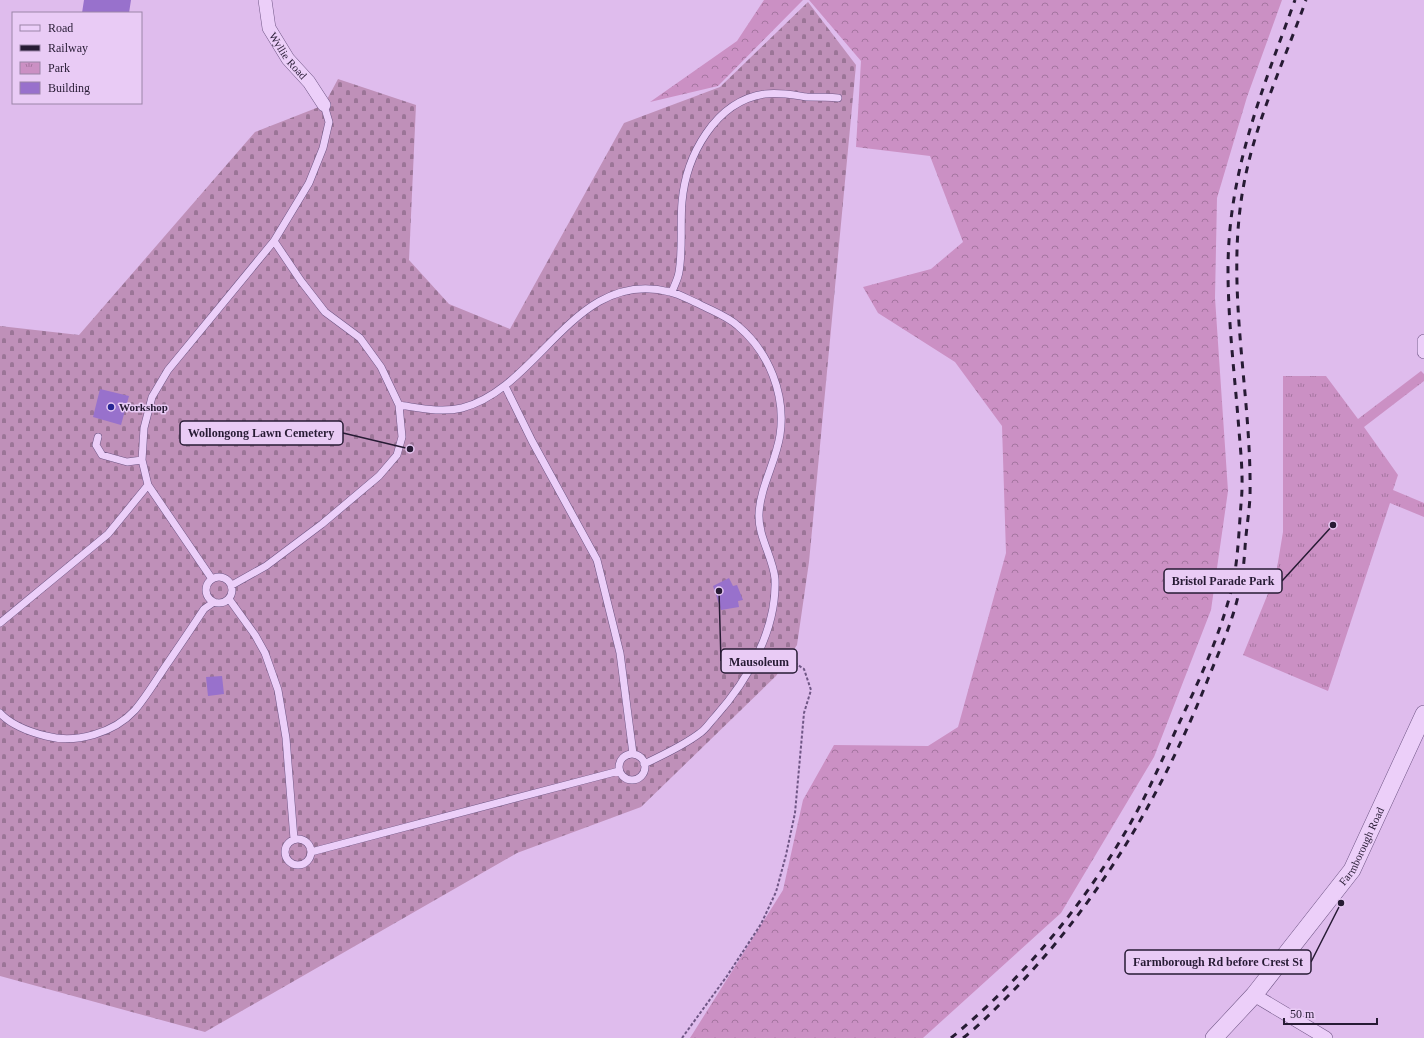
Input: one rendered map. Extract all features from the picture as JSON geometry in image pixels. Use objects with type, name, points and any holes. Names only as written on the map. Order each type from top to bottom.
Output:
[{"type":"street","name":"Wyllie Road","points":[[265,0],[269,28],[288,59],[309,82],[324,105]]},
{"type":"street","points":[[1424,341],[1424,352]]},
{"type":"street","name":"Farmborough Road","points":[[1214,1038],[1254,995],[1352,870],[1424,714]]},
{"type":"street","points":[[1254,995],[1326,1038]]},
{"type":"lane","points":[[672,292],[679,273],[682,202],[685,181],[690,164],[705,136],[722,114],[736,104],[765,94],[780,93],[838,98]]},
{"type":"lane","points":[[212,579],[148,485],[142,460],[144,428],[152,397],[168,370],[274,241],[309,183],[323,148],[329,122],[324,105]]},
{"type":"lane","points":[[232,585],[266,566],[322,524],[380,476],[397,455],[402,437],[399,405],[381,367],[360,338],[324,312],[274,241]]},
{"type":"lane","points":[[399,405],[430,410],[461,408],[477,402],[505,386],[569,322],[594,305],[615,293],[645,288],[672,292],[721,315],[737,325],[765,357],[776,385],[781,420],[780,437],[764,488],[759,514],[761,533],[769,553],[775,576],[775,599],[769,623],[759,652],[744,680],[728,703],[701,732],[660,757],[644,764]]},
{"type":"lane","points":[[505,386],[532,441],[597,560],[620,653],[633,754]]},
{"type":"lane","points":[[98,437],[96,445],[102,455],[127,462],[142,460]]},
{"type":"lane","points":[[0,623],[108,534],[148,485]]},
{"type":"lane","points":[[216,577],[225,578],[232,585],[232,592],[229,599],[219,603],[210,599],[206,591],[209,582],[212,579],[216,577]]},
{"type":"lane","points":[[229,599],[255,635],[265,653],[278,690],[286,738],[294,839]]},
{"type":"lane","points":[[0,713],[18,726],[53,738],[78,738],[94,735],[110,728],[134,711],[204,610],[214,602]]},
{"type":"lane","points":[[633,754],[638,756],[644,764],[643,774],[635,780],[625,779],[619,771],[618,765],[621,759],[633,754]]},
{"type":"lane","points":[[311,852],[619,771]]},
{"type":"lane","points":[[294,839],[302,839],[306,841],[311,852],[307,861],[302,864],[293,863],[288,860],[286,856],[286,846],[294,839]]},
{"type":"path","points":[[682,1038],[727,976],[761,924],[776,892],[786,855],[795,813],[804,713],[811,690],[804,669],[784,656]]},
{"type":"green space","points":[[764,0],[803,0],[718,86],[650,102],[737,41]]},
{"type":"green space","points":[[809,0],[1282,0],[1247,97],[1217,198],[1215,298],[1228,491],[1211,610],[1154,757],[1061,913],[923,1038],[690,1038],[783,890],[803,800],[834,745],[928,746],[958,727],[1006,553],[1002,426],[955,362],[878,313],[863,287],[931,269],[963,242],[930,156],[856,147],[861,61]]},
{"type":"green space","points":[[808,2],[856,65],[809,562],[797,645],[776,676],[641,807],[517,853],[205,1032],[0,976],[0,326],[79,335],[255,132],[324,105],[338,79],[416,105],[409,260],[449,304],[510,329],[624,123],[720,87]]},
{"type":"green space","points":[[1421,371],[1424,374],[1424,381],[1364,427],[1398,475],[1393,490],[1424,503],[1424,517],[1390,503],[1328,691],[1243,655],[1276,574],[1283,532],[1283,376],[1326,376],[1358,419]]},
{"type":"building","points":[[84,0],[131,0],[129,12],[82,12]]},
{"type":"building","name":"Workshop","points":[[100,389],[129,396],[121,425],[93,417]]},
{"type":"building","points":[[729,578],[733,586],[737,585],[743,600],[738,601],[739,607],[721,610],[713,586]]},
{"type":"building","points":[[222,676],[224,694],[208,696],[206,677]]},
{"type":"railway","points":[[951,1038],[1030,963],[1054,935],[1097,877],[1117,846],[1151,784],[1200,678],[1222,622],[1235,573],[1242,493],[1241,450],[1229,307],[1228,270],[1234,199],[1240,165],[1249,132],[1295,0]]},
{"type":"railway","points":[[963,1038],[992,1012],[1041,961],[1099,886],[1124,847],[1170,765],[1190,722],[1230,622],[1242,578],[1250,497],[1250,458],[1238,304],[1238,227],[1243,189],[1254,141],[1270,93],[1306,0]]},
{"type":"place","name":"Workshop","points":[[111,407]]},
{"type":"place","name":"Wollongong Lawn Cemetery","points":[[410,449]]},
{"type":"place","name":"Bristol Parade Park","points":[[1333,525]]},
{"type":"place","name":"Mausoleum","points":[[719,591]]},
{"type":"place","name":"Farmborough Rd before Crest St","points":[[1341,903]]}]
